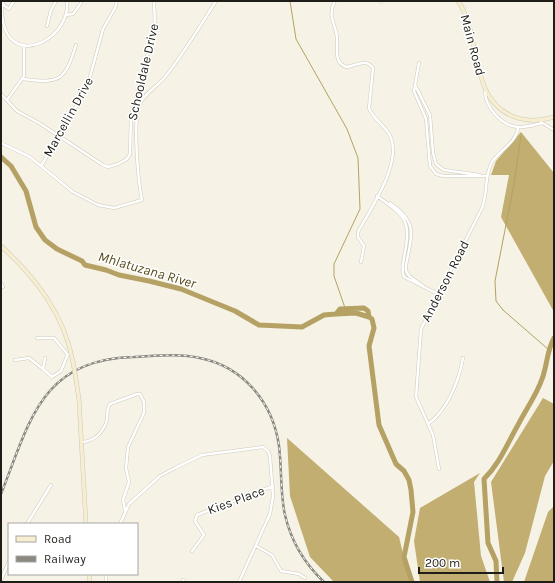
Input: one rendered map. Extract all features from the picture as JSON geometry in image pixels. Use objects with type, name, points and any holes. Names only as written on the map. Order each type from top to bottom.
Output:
[{"type":"street","points":[[2,2],[9,9],[14,1]]},
{"type":"street","points":[[47,26],[51,10],[56,1]]},
{"type":"street","points":[[2,2],[3,21],[6,31],[16,44],[24,46],[40,44],[58,31],[66,15],[66,1]]},
{"type":"street","name":"Marcellin Drive","points":[[41,166],[87,88],[103,29],[115,8],[117,1]]},
{"type":"street","name":"Schooldale Drive","points":[[1,94],[17,111],[105,166],[118,164],[128,156],[130,151],[131,117],[155,27],[154,1]]},
{"type":"street","points":[[1,143],[26,155],[73,192],[98,205],[114,208],[142,200],[138,170],[137,127],[139,108],[144,98],[166,76],[216,1]]},
{"type":"street","points":[[335,1],[331,16],[337,35],[338,58],[341,65],[346,68],[364,62],[374,68],[369,108],[392,139],[393,151],[391,166],[378,195],[358,232],[358,237],[364,249],[361,262]]},
{"type":"street","name":"Main Road","points":[[458,1],[466,14],[487,102],[497,116],[508,124],[518,127],[554,117]]},
{"type":"street","points":[[66,15],[73,14],[81,3]]},
{"type":"street","points":[[23,80],[47,81],[60,77],[68,68],[76,45]]},
{"type":"street","points":[[7,100],[23,80],[25,69],[24,46]]},
{"type":"street","points":[[419,63],[414,94],[426,119],[428,162],[432,170],[443,176],[487,176]]},
{"type":"street","points":[[415,85],[430,115],[432,153],[436,164],[444,170],[482,176]]},
{"type":"street","name":"Main Road","points":[[485,90],[495,104],[507,113],[521,119],[540,122]]},
{"type":"street","points":[[540,122],[554,130]]},
{"type":"street","name":"Anderson Road","points":[[439,469],[433,435],[416,397],[422,324],[484,204],[487,176],[492,163],[516,135],[518,127]]},
{"type":"street","points":[[378,195],[397,208],[408,220],[412,234],[406,271],[409,276],[423,287],[438,294]]},
{"type":"street","points":[[1,246],[30,276],[51,303],[63,328],[71,352],[76,379],[82,442],[86,523]]},
{"type":"street","points":[[1,283],[3,287]]},
{"type":"street","points":[[37,338],[54,338],[67,356]]},
{"type":"street","points":[[15,360],[29,358],[52,377],[61,371],[67,356],[71,352]]},
{"type":"street","points":[[43,369],[45,358]]},
{"type":"street","points":[[428,424],[442,411],[456,382],[463,358]]},
{"type":"street","points":[[82,442],[91,441],[97,436],[105,423],[110,404],[140,394],[144,402],[144,413],[128,447],[126,468],[129,482],[123,500],[125,511]]},
{"type":"street","points":[[120,523],[125,511],[132,501],[160,476],[206,454],[263,447],[268,451],[270,456],[273,486],[272,511],[239,582]]},
{"type":"street","points":[[28,523],[51,484]]},
{"type":"street","name":"Kies Place","points":[[192,551],[204,535],[195,521],[197,515],[273,486]]},
{"type":"street","points":[[256,546],[272,555],[281,571],[298,574],[305,578]]},
{"type":"street","points":[[1,580],[3,571]]},
{"type":"shaded area","points":[[521,132],[554,173],[554,312],[501,217],[509,175],[491,175],[496,161]]},
{"type":"shaded area","points":[[543,398],[554,404],[554,461],[545,476],[525,553],[512,582],[504,582],[491,482]]},
{"type":"shaded area","points":[[287,438],[399,537],[410,582],[334,582],[310,557],[290,496]]},
{"type":"shaded area","points":[[480,473],[474,482],[481,556],[490,582],[420,582],[414,541],[420,508]]},
{"type":"shaded area","points":[[554,506],[554,582],[524,582],[548,512]]},
{"type":"waterway","points":[[290,1],[296,39],[347,129],[358,158],[360,209],[334,264],[334,276],[345,308]]},
{"type":"waterway","points":[[521,136],[514,184],[495,281],[496,301],[503,310],[549,350]]},
{"type":"waterway","name":"Mhlatuzana River","points":[[1,157],[11,166],[26,191],[36,227],[45,240],[57,249],[82,261],[85,265],[119,275],[181,289],[235,311],[259,325],[302,327],[324,315],[336,314],[340,309],[364,308],[368,311],[374,328],[369,346],[379,425],[396,464],[404,471],[409,480],[411,490],[413,512],[404,557],[412,582]]},
{"type":"waterway","name":"Mhlatuzana River","points":[[336,314],[356,313],[369,317]]},
{"type":"waterway","name":"Mhlatuzana River","points":[[497,582],[496,561],[488,543],[484,479],[499,460],[540,385],[554,338]]},
{"type":"railway","points":[[1,494],[31,419],[44,399],[59,382],[78,369],[103,360],[134,357],[167,355],[192,356],[200,358],[216,363],[243,378],[254,389],[263,402],[276,430],[279,446],[282,498],[285,515],[291,534],[305,560],[324,582]]}]
